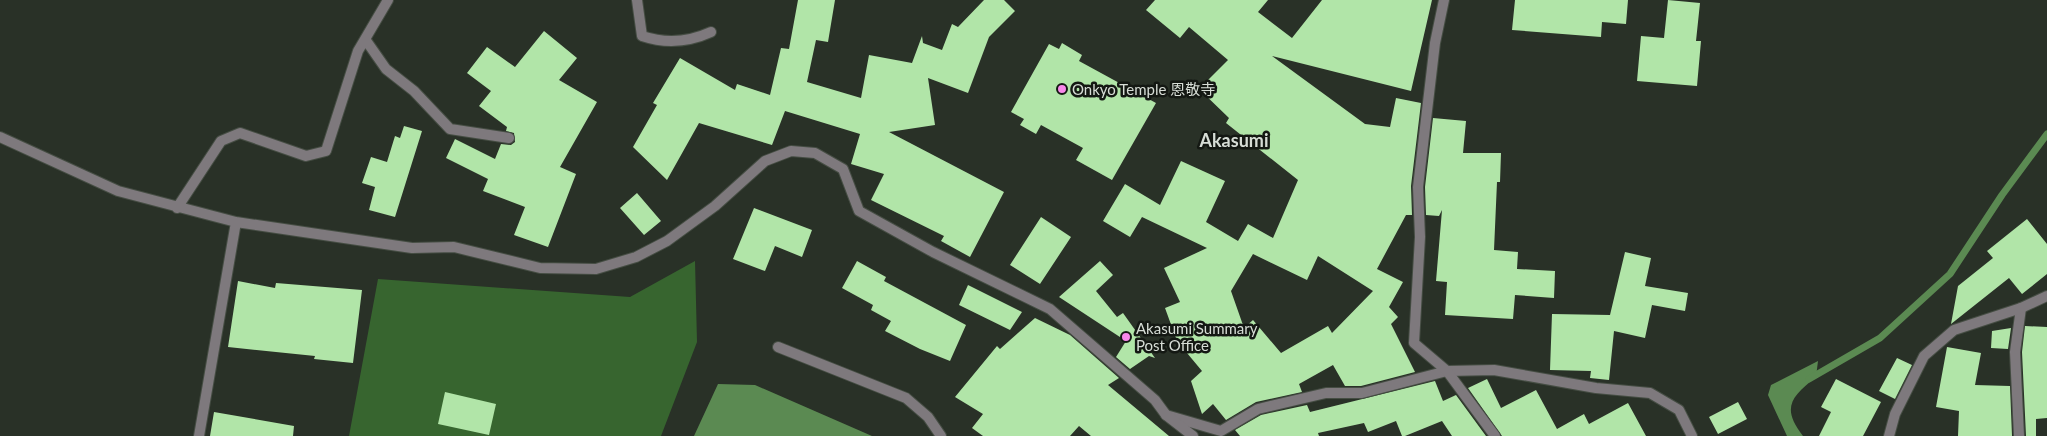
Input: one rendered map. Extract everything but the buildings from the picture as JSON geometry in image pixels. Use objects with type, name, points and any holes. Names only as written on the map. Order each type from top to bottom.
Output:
[{"type":"street","points":[[177,208],[221,141],[240,133],[306,156],[326,151],[358,51],[388,0]]},
{"type":"street","points":[[637,0],[642,36],[656,41],[691,41],[711,32]]},
{"type":"street","points":[[1444,0],[1435,43],[1418,187],[1420,238],[1414,343],[1446,371],[1494,436]]},
{"type":"street","points":[[365,39],[386,69],[414,92],[450,129],[509,138]]},
{"type":"street","points":[[0,137],[118,191],[177,208],[236,222],[412,248],[454,247],[540,268],[596,269],[636,257],[667,241],[715,206],[765,161],[790,151],[815,153],[843,169],[859,211],[933,252],[1050,309],[1155,400],[1166,415],[1193,436]]},
{"type":"street","points":[[199,436],[236,222]]},
{"type":"street","points":[[1889,436],[1895,414],[1924,356],[1954,330],[2021,308],[2047,296]]},
{"type":"street","points":[[2019,436],[2015,352],[2021,308]]},
{"type":"street","points":[[778,347],[906,398],[928,416],[941,436]]},
{"type":"street","points":[[1166,415],[1221,431],[1258,409],[1326,392],[1362,392],[1446,371],[1494,370],[1596,388],[1650,394],[1679,410],[1692,436]]},
{"type":"shaded area","points":[[695,261],[697,342],[661,436],[349,436],[378,279],[630,297]]},
{"type":"shaded area","points":[[1818,361],[1816,377],[1800,391],[1792,404],[1792,418],[1803,436],[1787,436],[1768,395],[1771,385]]},
{"type":"shaded area","points":[[718,384],[755,385],[872,436],[694,436]]},
{"type":"waterway","points":[[1809,379],[1880,338],[1950,274],[2002,195],[2047,134]]},
{"type":"place","name":"Onkyo Temple 恩敬寺","points":[[1062,89]]},
{"type":"place","name":"Akasumi Summary Post Office","points":[[1126,337]]},
{"type":"district","name":"Akasumi","points":[[1234,140]]}]
